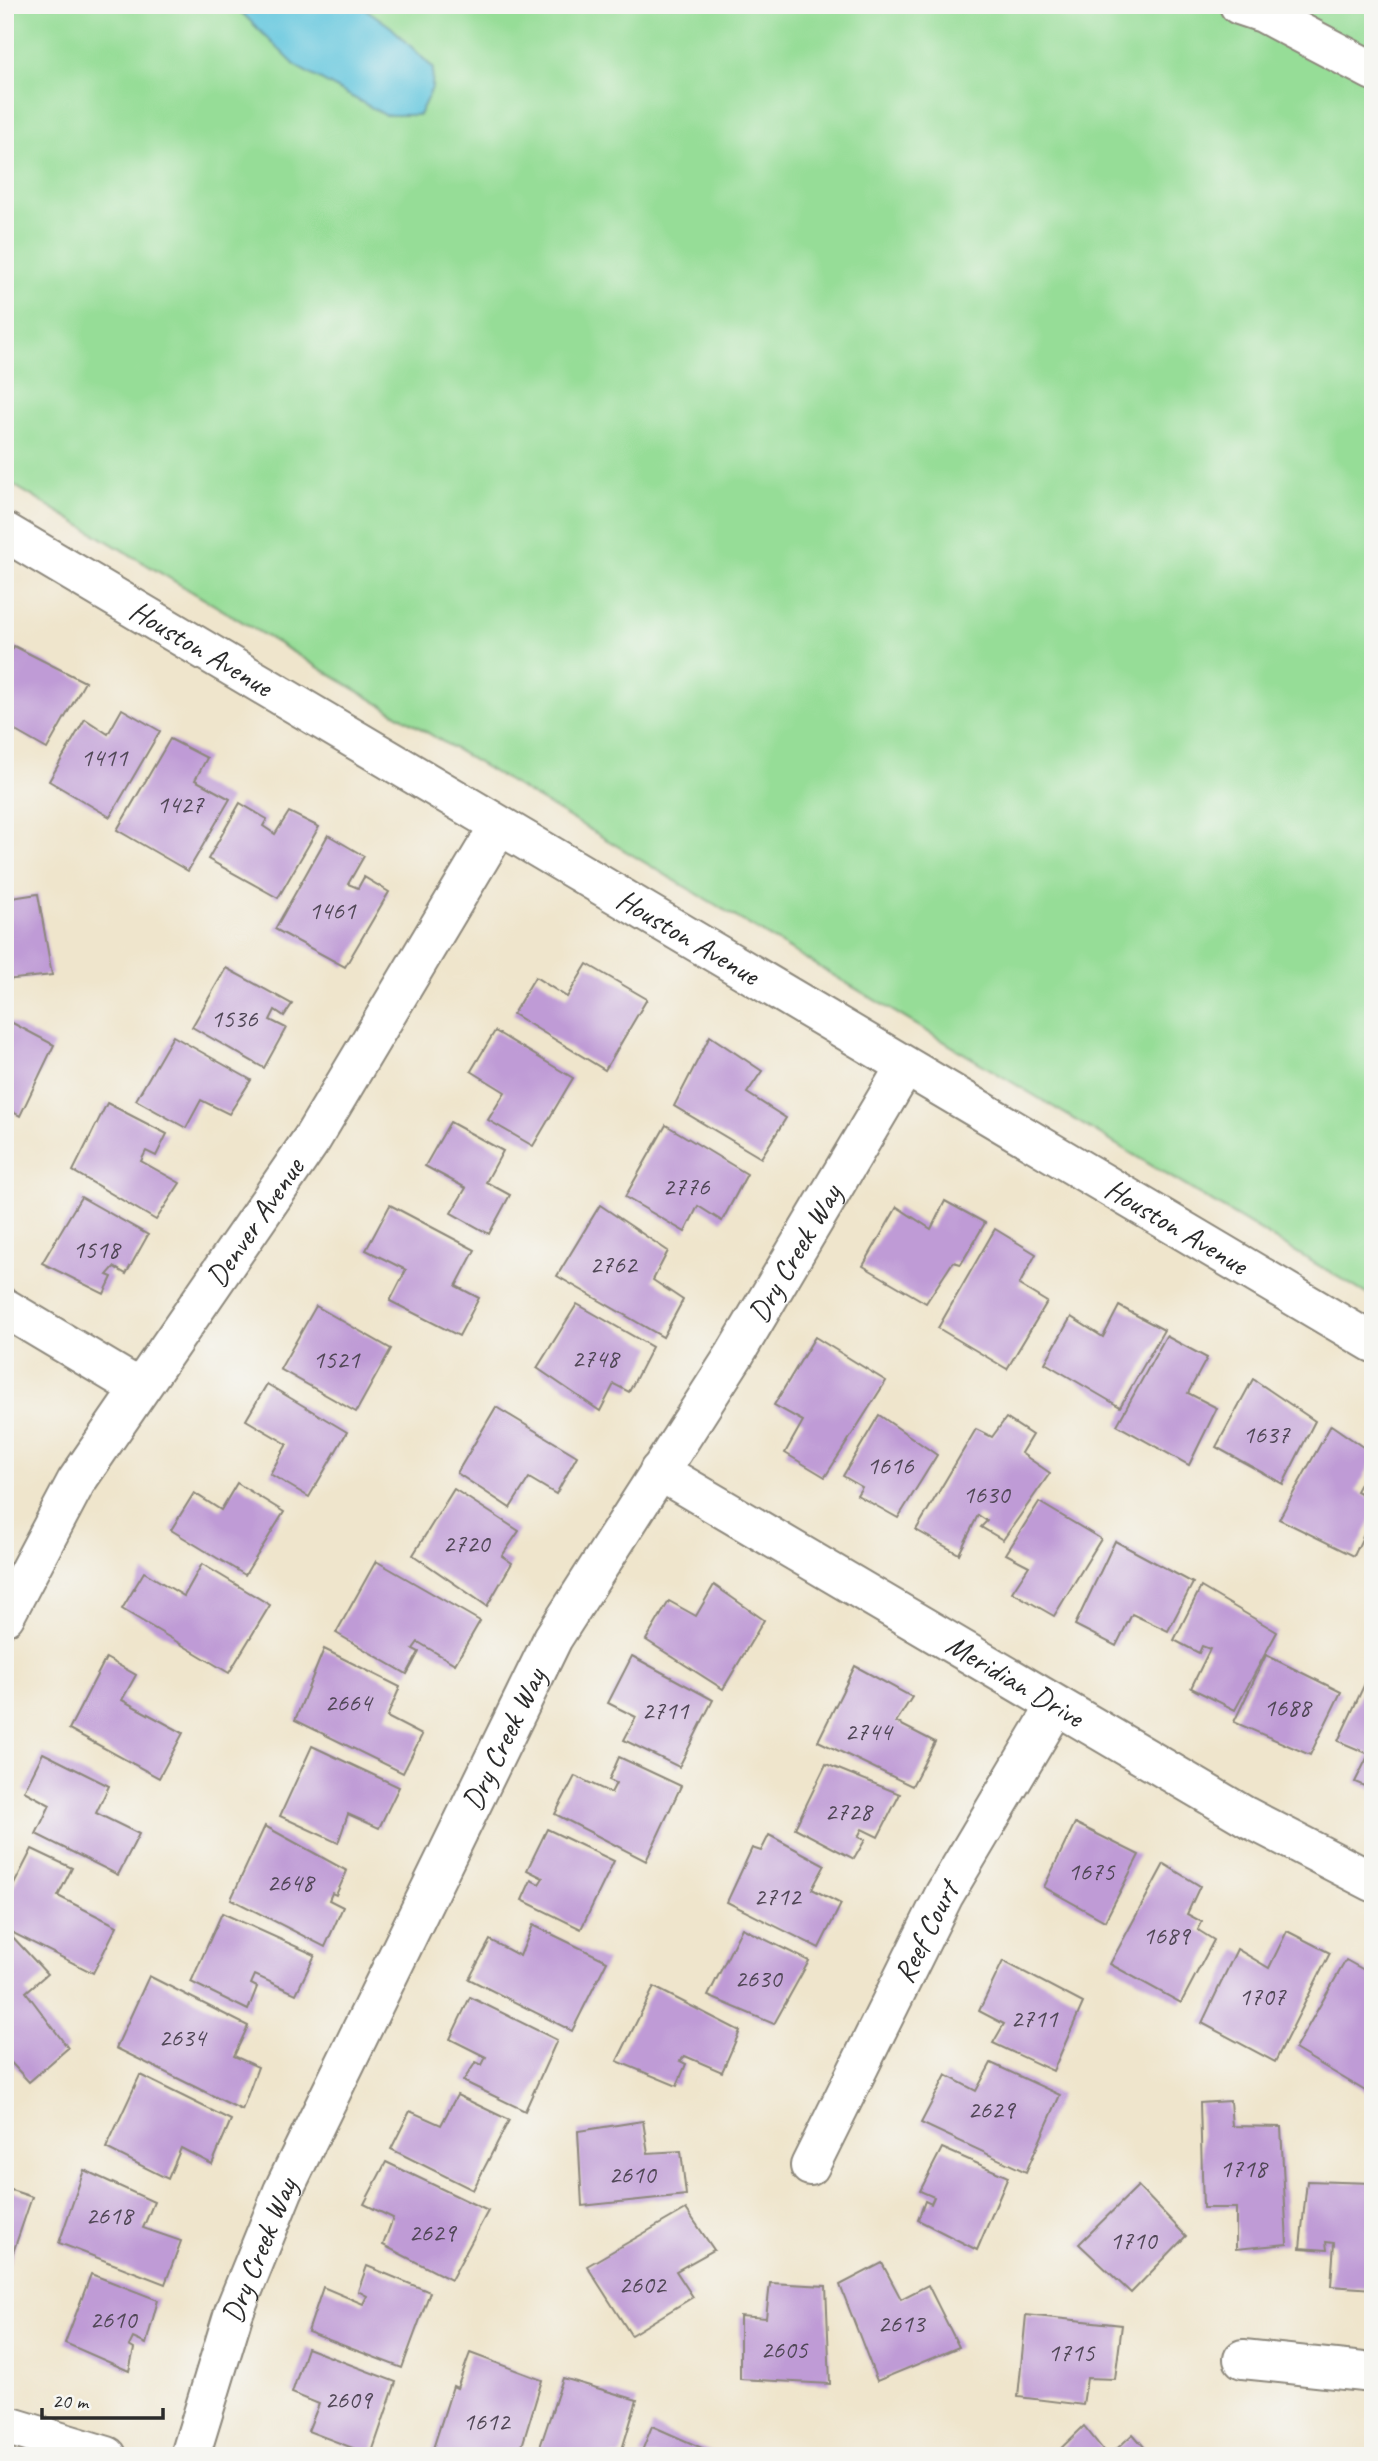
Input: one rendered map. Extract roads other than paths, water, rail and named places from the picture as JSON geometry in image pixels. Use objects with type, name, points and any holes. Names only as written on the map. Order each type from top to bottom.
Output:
[{"type":"street","points":[[1239,5],[1263,13],[1373,71]]},
{"type":"street","name":"Houston Avenue","points":[[5,532],[1373,1343]]},
{"type":"street","name":"Denver Avenue","points":[[5,1616],[76,1482],[312,1139],[499,826]]},
{"type":"street","name":"Dry Creek Way","points":[[190,2456],[233,2312],[283,2191],[553,1638],[735,1354],[905,1067]]},
{"type":"street","points":[[5,1308],[139,1388]]},
{"type":"street","name":"Meridian Drive","points":[[660,1471],[1245,1816],[1373,1882]]},
{"type":"street","name":"Reef Court","points":[[810,2166],[944,1895],[1056,1706]]},
{"type":"street","points":[[1243,2359],[1373,2374]]},
{"type":"street","points":[[5,2426],[107,2456]]},
{"type":"water","points":[[234,5],[360,5],[391,27],[433,68],[432,88],[419,115],[385,115],[297,67]]}]
